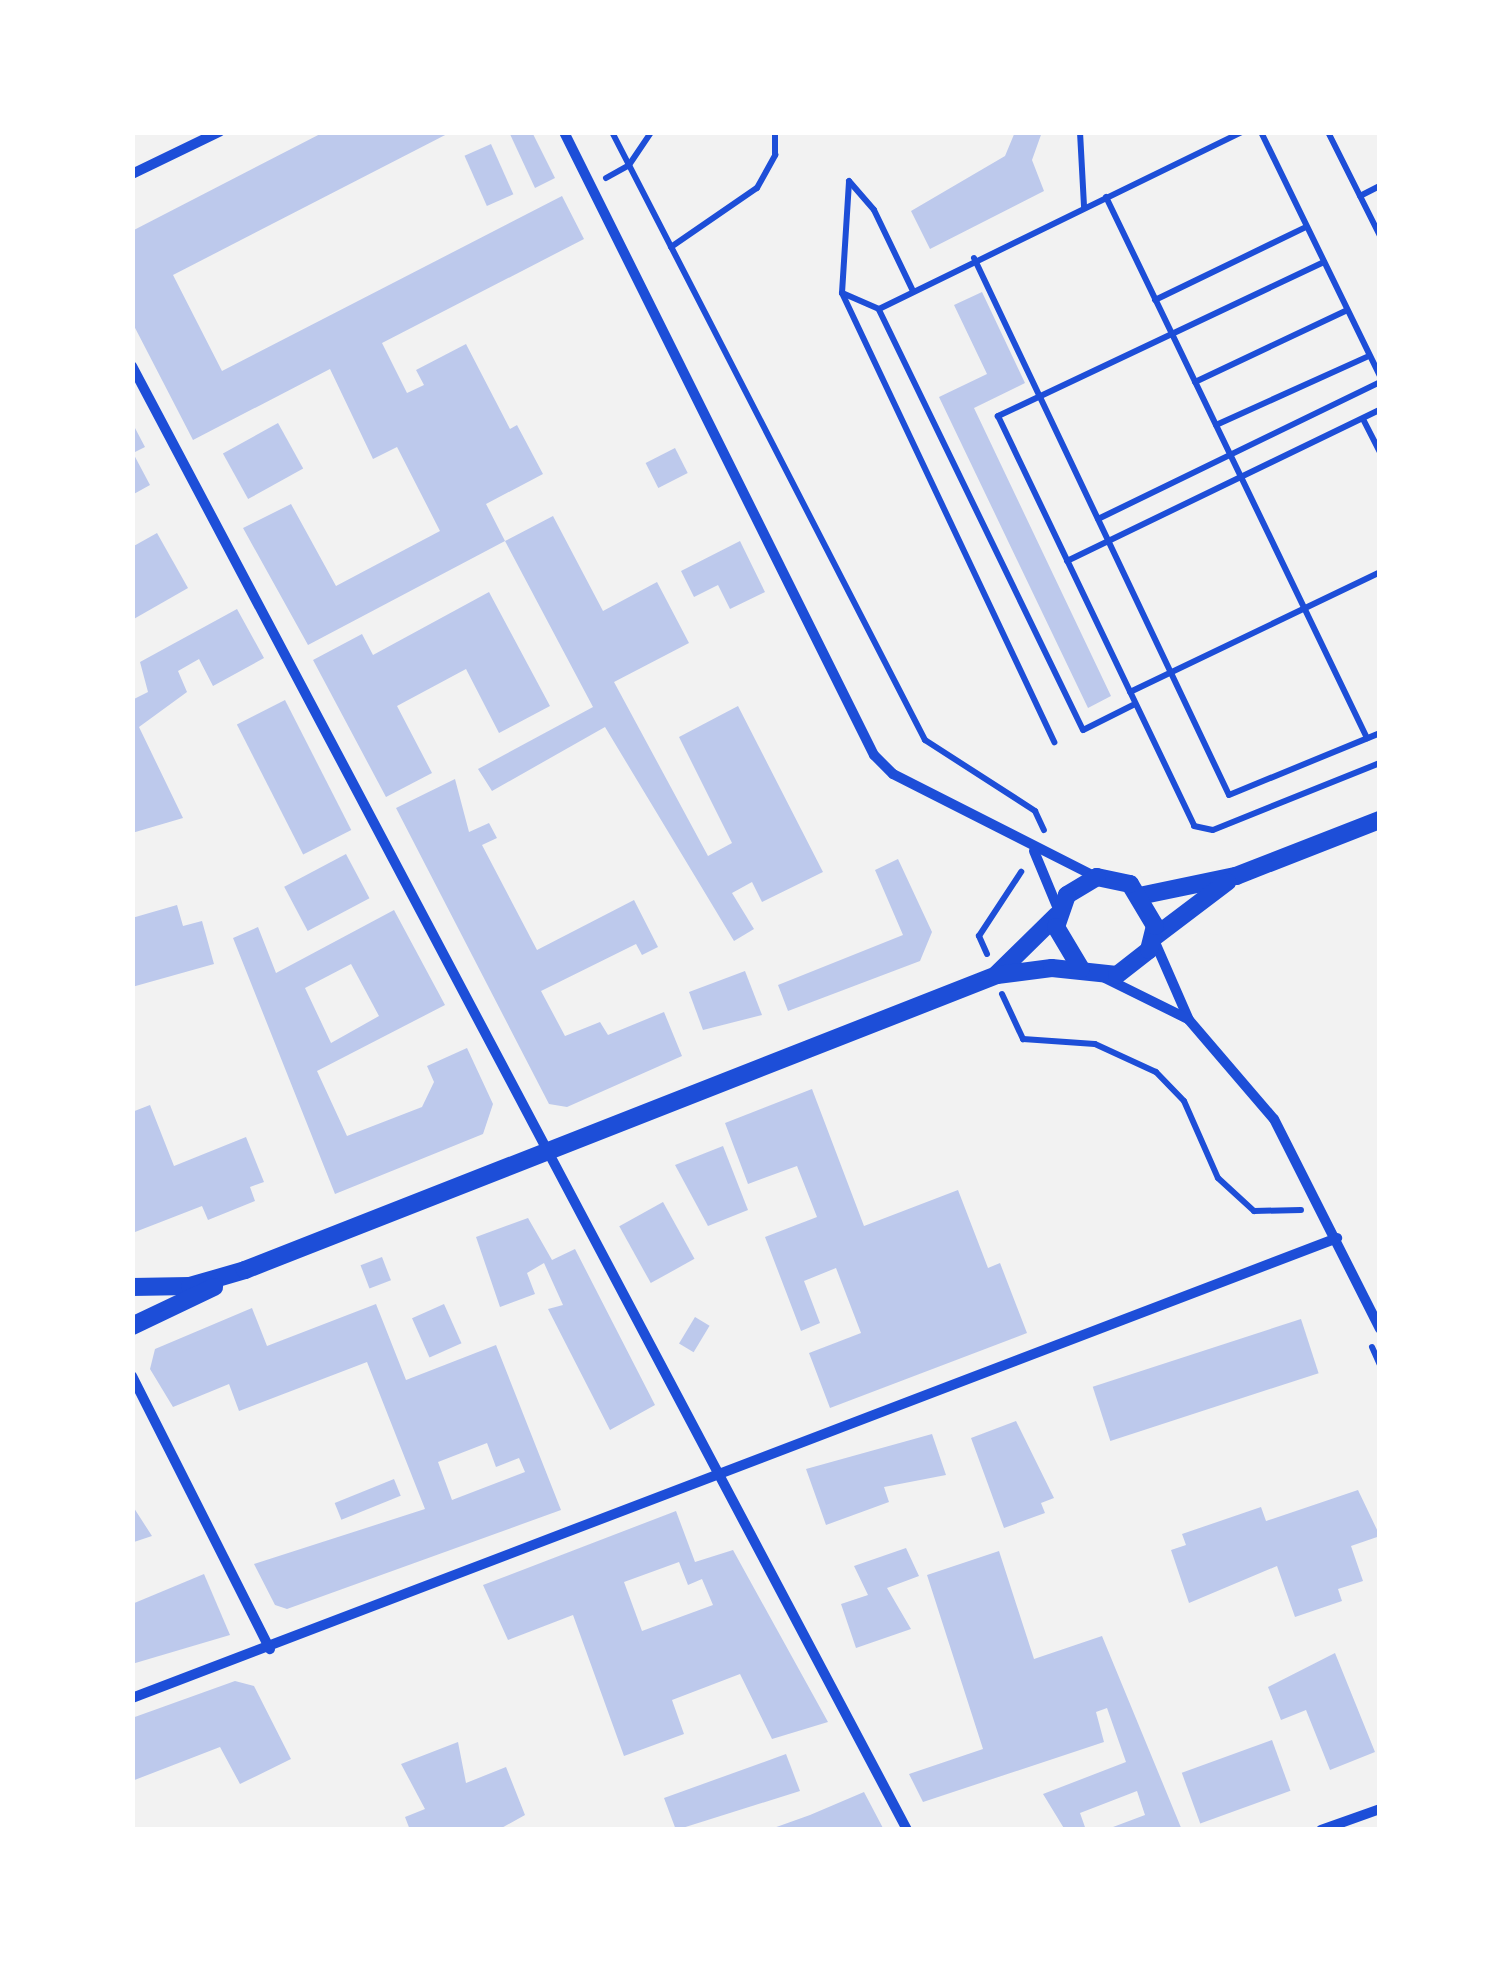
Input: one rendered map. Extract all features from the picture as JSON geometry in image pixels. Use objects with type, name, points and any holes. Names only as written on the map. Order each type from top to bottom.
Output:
[{"type":"street","points":[[132,174],[219,132]]},
{"type":"street","points":[[564,132],[874,755],[1034,850],[1144,895],[1236,876],[1380,820]]},
{"type":"street","points":[[132,366],[552,1150],[908,1830]]},
{"type":"street","points":[[1034,850],[1058,912],[1059,944],[1080,970]]},
{"type":"street","points":[[1101,976],[1138,963],[1153,938],[1236,876]]},
{"type":"street","points":[[997,974],[1097,878]]},
{"type":"street","points":[[1144,895],[1153,938],[1189,1020],[1274,1119],[1380,1329]]},
{"type":"street","points":[[132,1326],[245,1270],[997,974],[1080,970],[1101,976],[1189,1020]]},
{"type":"street","points":[[132,1698],[270,1649],[718,1472],[1337,1238]]},
{"type":"street","points":[[132,1287],[190,1286],[245,1270]]},
{"type":"street","points":[[132,1376],[270,1649]]},
{"type":"street","points":[[1321,1830],[1380,1809]]},
{"type":"path","points":[[612,132],[925,740],[1047,823],[978,936],[1023,1039],[1095,1044],[1156,1072],[1184,1101],[1230,1189],[1254,1210],[1306,1210]]},
{"type":"path","points":[[592,186],[629,166],[651,132]]},
{"type":"path","points":[[671,247],[756,188],[775,154],[774,132]]},
{"type":"path","points":[[1080,132],[1084,207]]},
{"type":"path","points":[[879,308],[974,258],[1242,132]]},
{"type":"path","points":[[1098,519],[1380,379],[1377,365],[1369,356],[1260,132]]},
{"type":"path","points":[[1328,132],[1380,236]]},
{"type":"path","points":[[913,291],[874,210],[849,181],[842,293],[1054,742]]},
{"type":"path","points":[[1360,196],[1380,186]]},
{"type":"path","points":[[1106,197],[1366,738]]},
{"type":"path","points":[[1155,300],[1306,226]]},
{"type":"path","points":[[974,258],[1229,794],[1380,734]]},
{"type":"path","points":[[1324,262],[998,416],[1194,826],[1213,830],[1380,763]]},
{"type":"path","points":[[842,293],[879,308],[1084,730],[1135,704]]},
{"type":"path","points":[[1195,382],[1347,310]]},
{"type":"path","points":[[1216,425],[1369,356]]},
{"type":"path","points":[[1067,561],[1380,410]]},
{"type":"path","points":[[1363,419],[1380,452]]},
{"type":"path","points":[[1130,692],[1306,612],[1380,572]]},
{"type":"building","points":[[324,132],[451,132],[173,275],[222,371],[562,196],[584,239],[382,343],[407,393],[424,385],[416,370],[466,344],[510,429],[517,425],[543,474],[486,504],[505,541],[308,645],[243,528],[291,504],[336,586],[440,531],[397,447],[373,459],[330,369],[193,440],[132,322],[132,231]]},
{"type":"building","points":[[509,132],[532,132],[555,178],[535,188]]},
{"type":"building","points":[[1015,132],[1042,132],[1032,160],[1044,191],[930,249],[911,211],[1005,156]]},
{"type":"building","points":[[491,144],[513,194],[487,206],[465,156]]},
{"type":"building","points":[[982,292],[1025,383],[974,408],[1111,696],[1088,708],[939,397],[987,374],[954,305]]},
{"type":"building","points":[[278,423],[303,468],[248,499],[223,454]]},
{"type":"building","points":[[135,428],[145,447],[133,453],[150,485],[132,495],[132,430]]},
{"type":"building","points":[[675,448],[688,473],[658,488],[646,463]]},
{"type":"building","points":[[553,516],[603,611],[657,582],[689,643],[614,682],[708,856],[732,843],[679,737],[738,706],[823,872],[762,902],[752,882],[732,893],[754,929],[734,941],[605,727],[492,791],[478,769],[593,707],[505,541]]},
{"type":"building","points":[[157,533],[188,588],[132,620],[132,547]]},
{"type":"building","points":[[740,541],[765,592],[730,609],[718,585],[694,597],[681,571]]},
{"type":"building","points":[[489,592],[550,706],[499,733],[466,669],[397,706],[432,773],[386,797],[313,660],[362,634],[373,655]]},
{"type":"building","points":[[237,609],[264,658],[213,686],[199,659],[178,671],[187,692],[139,727],[183,818],[132,833],[132,700],[148,692],[140,662]]},
{"type":"building","points":[[285,700],[351,830],[303,855],[237,725]]},
{"type":"building","points":[[455,779],[469,832],[489,823],[497,838],[482,845],[537,950],[634,900],[658,947],[642,955],[636,944],[541,991],[565,1036],[600,1022],[608,1035],[664,1012],[682,1056],[567,1107],[549,1104],[396,808]]},
{"type":"building","points":[[346,854],[369,898],[308,931],[284,887]]},
{"type":"building","points":[[898,859],[932,932],[920,961],[788,1011],[778,985],[903,935],[875,870]]},
{"type":"building","points":[[177,905],[183,926],[202,921],[214,964],[132,987],[132,918]]},
{"type":"building","points":[[394,910],[445,1005],[317,1071],[347,1136],[422,1107],[434,1082],[427,1066],[467,1048],[493,1104],[483,1134],[335,1194],[233,938],[258,927],[276,973]],"holes":[[[351,964],[379,1016],[331,1043],[305,988]]]},
{"type":"building","points":[[745,971],[762,1015],[703,1030],[689,992]]},
{"type":"building","points":[[812,1089],[864,1226],[958,1190],[988,1268],[1000,1263],[1027,1333],[830,1408],[809,1353],[861,1333],[836,1268],[804,1281],[820,1323],[801,1331],[765,1237],[817,1217],[797,1166],[748,1184],[725,1123]]},
{"type":"building","points":[[150,1105],[174,1166],[246,1137],[264,1182],[250,1187],[255,1201],[208,1220],[202,1206],[135,1232],[132,1112]]},
{"type":"building","points":[[723,1146],[748,1210],[708,1226],[675,1165]]},
{"type":"building","points":[[663,1202],[695,1259],[651,1283],[619,1226]]},
{"type":"building","points":[[528,1218],[552,1260],[575,1249],[655,1405],[610,1430],[548,1309],[563,1305],[544,1263],[527,1273],[535,1294],[500,1307],[476,1237]]},
{"type":"building","points":[[382,1257],[391,1280],[369,1289],[361,1265]]},
{"type":"building","points":[[376,1304],[406,1380],[496,1345],[561,1510],[287,1609],[275,1605],[254,1564],[425,1509],[367,1362],[239,1411],[229,1384],[173,1407],[150,1369],[155,1349],[252,1308],[267,1346]],"holes":[[[487,1443],[496,1467],[519,1458],[525,1472],[452,1500],[438,1462]]]},
{"type":"building","points":[[444,1304],[461,1343],[430,1358],[412,1318]]},
{"type":"building","points":[[695,1317],[710,1326],[694,1352],[679,1344]]},
{"type":"building","points":[[1301,1319],[1319,1373],[1110,1441],[1093,1387]]},
{"type":"building","points":[[1016,1421],[1054,1498],[1041,1503],[1045,1513],[1004,1528],[971,1438]]},
{"type":"building","points":[[932,1434],[946,1475],[884,1487],[889,1502],[826,1525],[806,1469]]},
{"type":"building","points":[[394,1479],[401,1496],[341,1520],[335,1503]]},
{"type":"building","points":[[1358,1490],[1380,1536],[1351,1546],[1363,1581],[1338,1589],[1342,1601],[1295,1617],[1277,1566],[1189,1603],[1171,1550],[1186,1545],[1182,1534],[1261,1507],[1266,1521]]},
{"type":"building","points":[[132,1505],[152,1536],[134,1542],[132,1554]]},
{"type":"building","points":[[676,1511],[695,1562],[733,1550],[828,1722],[772,1739],[740,1674],[672,1700],[684,1734],[624,1756],[573,1615],[508,1640],[483,1585]],"holes":[[[679,1562],[688,1585],[702,1579],[713,1605],[642,1631],[624,1582]]]},
{"type":"building","points":[[906,1548],[919,1576],[887,1588],[911,1629],[856,1648],[841,1604],[868,1595],[854,1566]]},
{"type":"building","points":[[999,1551],[1034,1659],[1102,1636],[1182,1830],[1105,1830],[1145,1815],[1137,1791],[1080,1813],[1086,1830],[1065,1830],[1043,1794],[1126,1762],[1107,1708],[1096,1712],[1104,1742],[923,1802],[909,1774],[983,1749],[927,1575]]},
{"type":"building","points":[[204,1574],[230,1635],[132,1664],[132,1604]]},
{"type":"building","points":[[1335,1653],[1375,1752],[1330,1770],[1306,1710],[1281,1720],[1268,1687]]},
{"type":"building","points":[[235,1681],[254,1686],[291,1759],[240,1784],[220,1747],[132,1781],[132,1718]]},
{"type":"building","points":[[1272,1740],[1290,1791],[1200,1824],[1182,1773]]},
{"type":"building","points":[[458,1742],[466,1783],[506,1767],[525,1815],[498,1830],[410,1830],[405,1817],[425,1809],[401,1764]]},
{"type":"building","points":[[786,1754],[800,1791],[676,1830],[664,1798]]},
{"type":"building","points":[[864,1792],[884,1830],[768,1830],[810,1815]]}]
